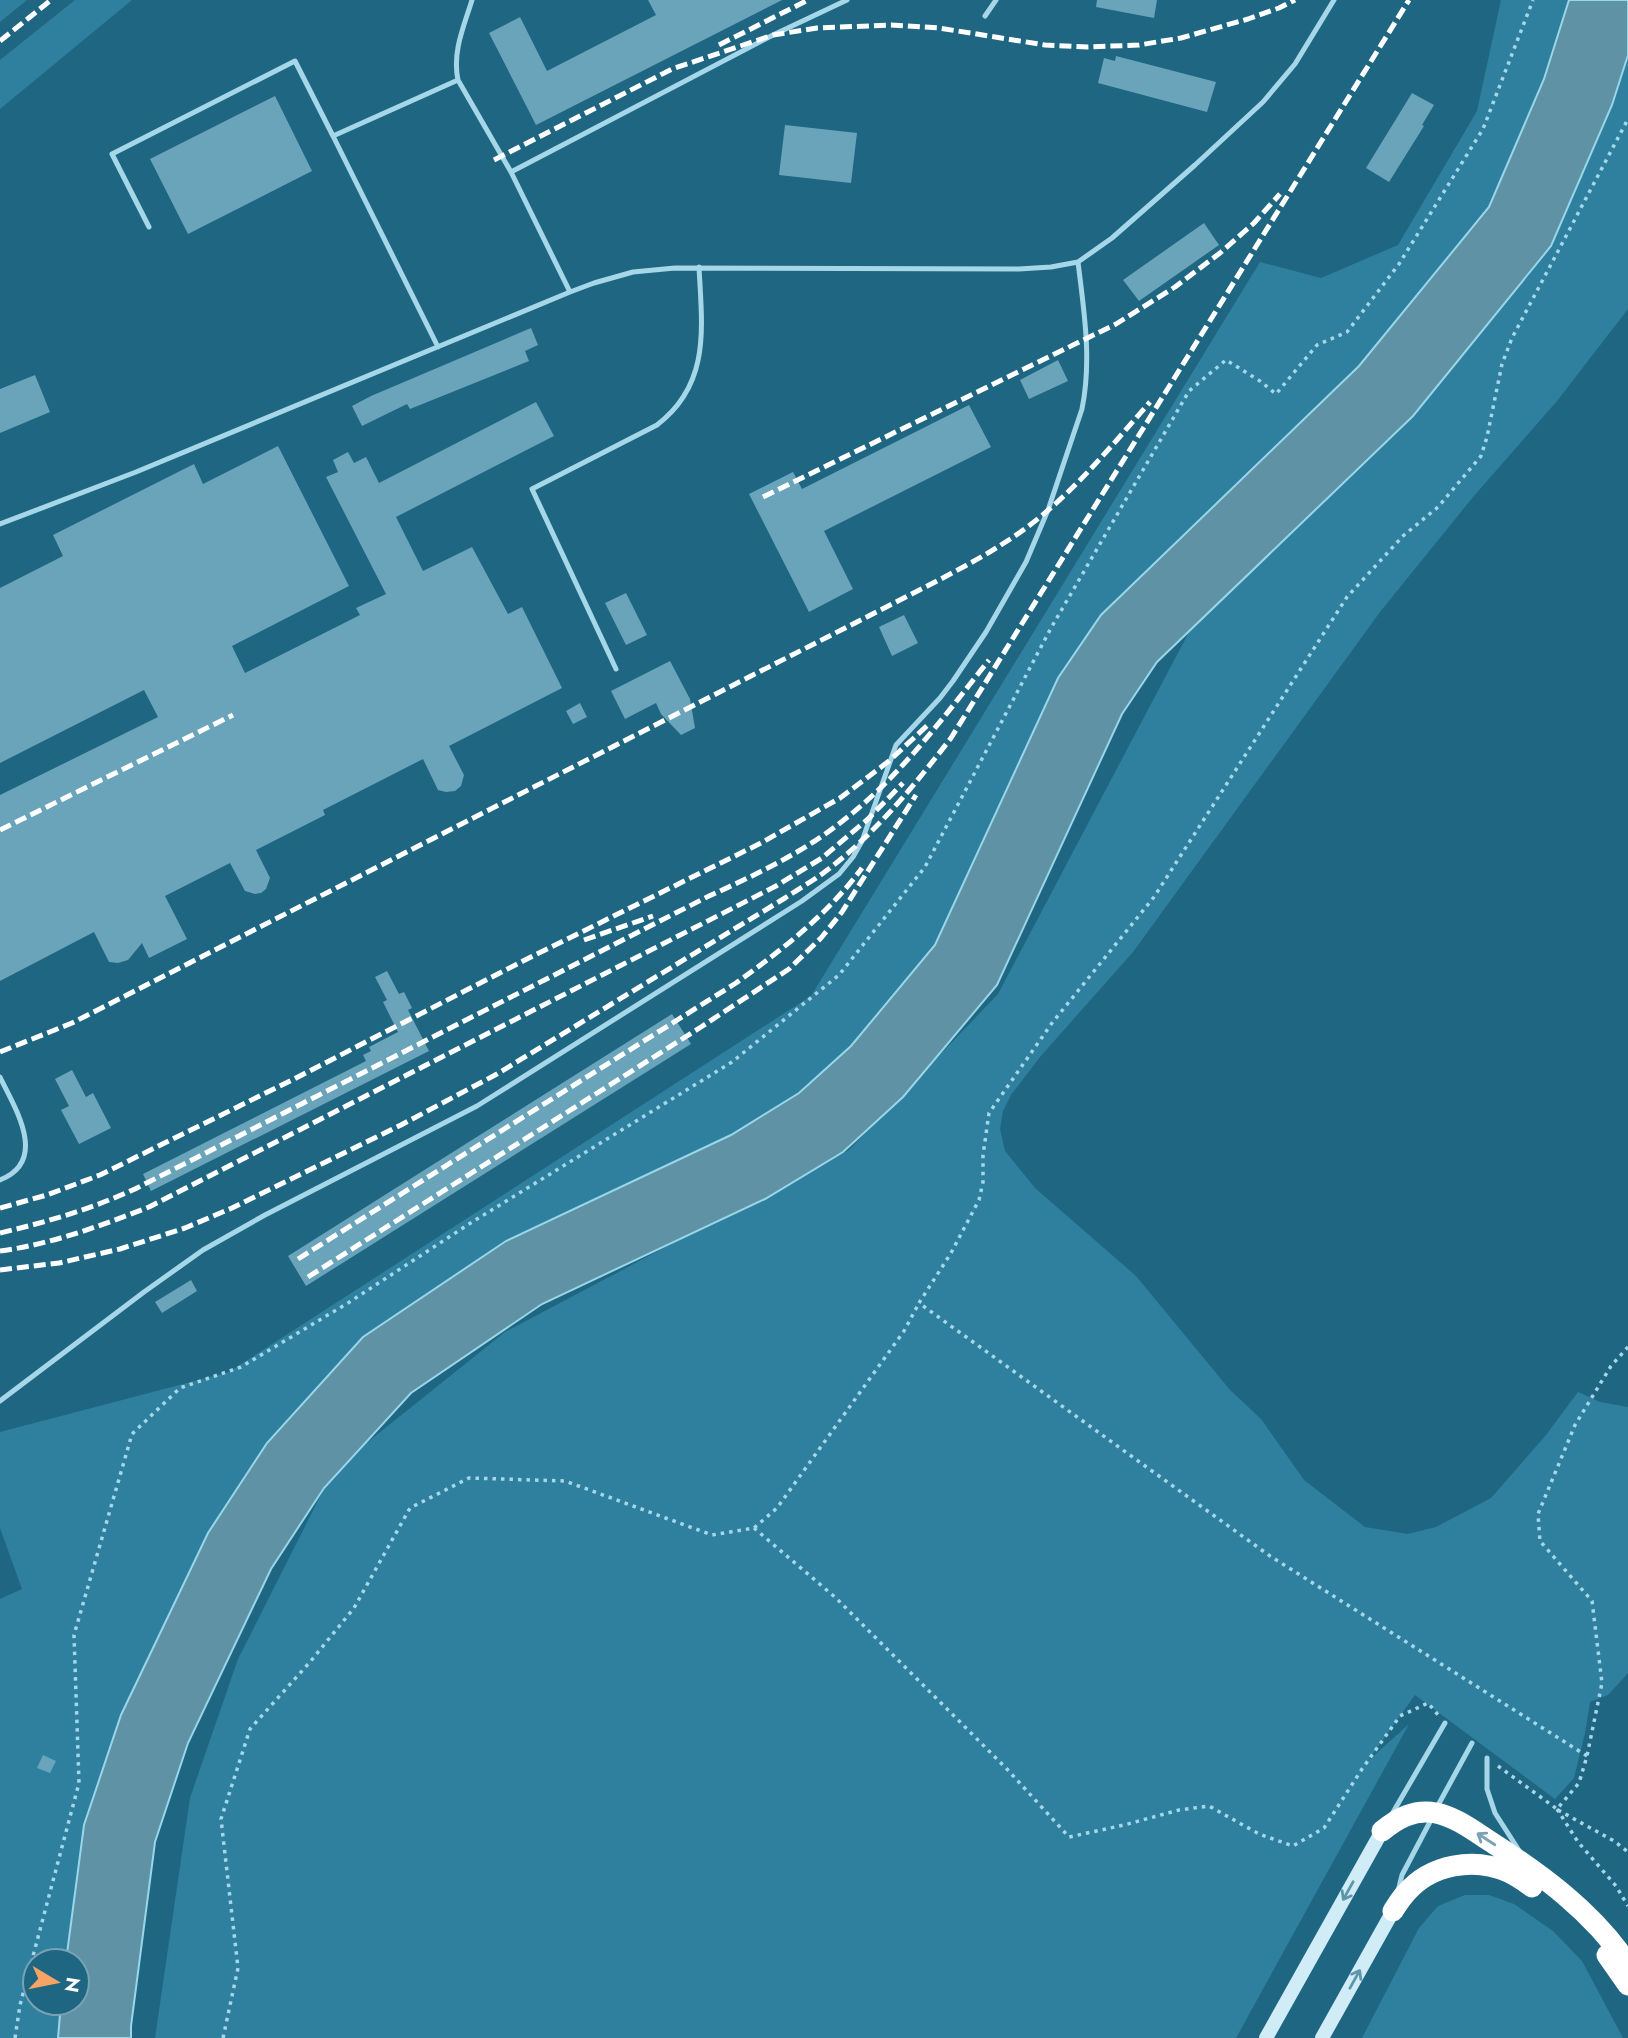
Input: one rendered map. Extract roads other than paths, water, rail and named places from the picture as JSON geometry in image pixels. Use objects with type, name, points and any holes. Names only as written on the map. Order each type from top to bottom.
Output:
[{"type":"highway","points":[[1382,1831],[1398,1819],[1413,1813],[1434,1813],[1456,1820],[1534,1871],[1578,1905],[1598,1925],[1628,1964]]},
{"type":"highway","points":[[1393,1911],[1406,1893],[1422,1879],[1441,1869],[1477,1864],[1494,1867],[1510,1873],[1543,1893],[1576,1920],[1599,1943],[1628,1985]]},
{"type":"main road","points":[[1266,2038],[1382,1831]]},
{"type":"main road","points":[[1322,2038],[1393,1911]]},
{"type":"lane","points":[[472,0],[456,52],[458,80],[511,172],[570,292]]},
{"type":"lane","points":[[511,172],[773,35],[847,0]]},
{"type":"lane","points":[[985,16],[996,0]]},
{"type":"lane","points":[[0,524],[136,472],[570,292],[633,272],[699,267],[1019,269],[1078,262],[1112,238],[1263,102],[1295,64],[1334,0]]},
{"type":"lane","points":[[149,227],[112,154],[295,61],[438,346]]},
{"type":"lane","points":[[333,136],[458,80]]},
{"type":"lane","points":[[0,1401],[203,1250],[477,1106],[802,901],[839,874],[862,841],[896,745],[940,698],[969,659],[1026,562],[1041,527],[1082,409],[1085,392],[1087,339],[1078,262]]},
{"type":"lane","points":[[616,669],[532,489],[650,429],[669,416],[684,398],[699,362],[702,319],[699,267]]},
{"type":"lane","points":[[0,1077],[25,1131],[26,1144],[19,1165],[9,1176],[0,1180]]},
{"type":"lane","points":[[1382,1831],[1445,1723]]},
{"type":"lane","points":[[1393,1911],[1402,1875],[1472,1743]]},
{"type":"lane","points":[[1487,1758],[1487,1789],[1495,1813],[1534,1871]]},
{"type":"railway","points":[[0,41],[51,0]]},
{"type":"railway","points":[[719,45],[808,0]]},
{"type":"railway","points":[[494,160],[672,69],[773,35],[817,28],[891,25],[939,28],[1045,45],[1139,45],[1181,38],[1248,19],[1295,0]]},
{"type":"railway","points":[[0,1270],[59,1263],[120,1249],[185,1228],[232,1208],[401,1125],[497,1074],[785,898],[826,871],[861,842],[908,792],[951,738],[1409,0]]},
{"type":"railway","points":[[763,497],[1116,324],[1175,287],[1220,253],[1254,223],[1280,194]]},
{"type":"railway","points":[[0,1052],[72,1023],[980,558],[1025,529],[1064,496],[1150,402]]},
{"type":"railway","points":[[0,1233],[69,1214],[135,1189],[791,856],[836,826],[879,789],[918,748],[989,660]]},
{"type":"railway","points":[[0,830],[233,715]]},
{"type":"railway","points":[[0,1208],[47,1195],[100,1175],[761,843],[840,798],[889,761],[930,723]]},
{"type":"railway","points":[[0,1251],[57,1239],[149,1207],[776,886],[822,858],[868,819],[903,783]]},
{"type":"railway","points":[[308,1277],[789,969],[821,938],[842,912],[916,795]]},
{"type":"railway","points":[[298,1259],[736,983],[804,930],[849,885],[862,868]]},
{"type":"railway","points":[[584,940],[653,916]]}]
